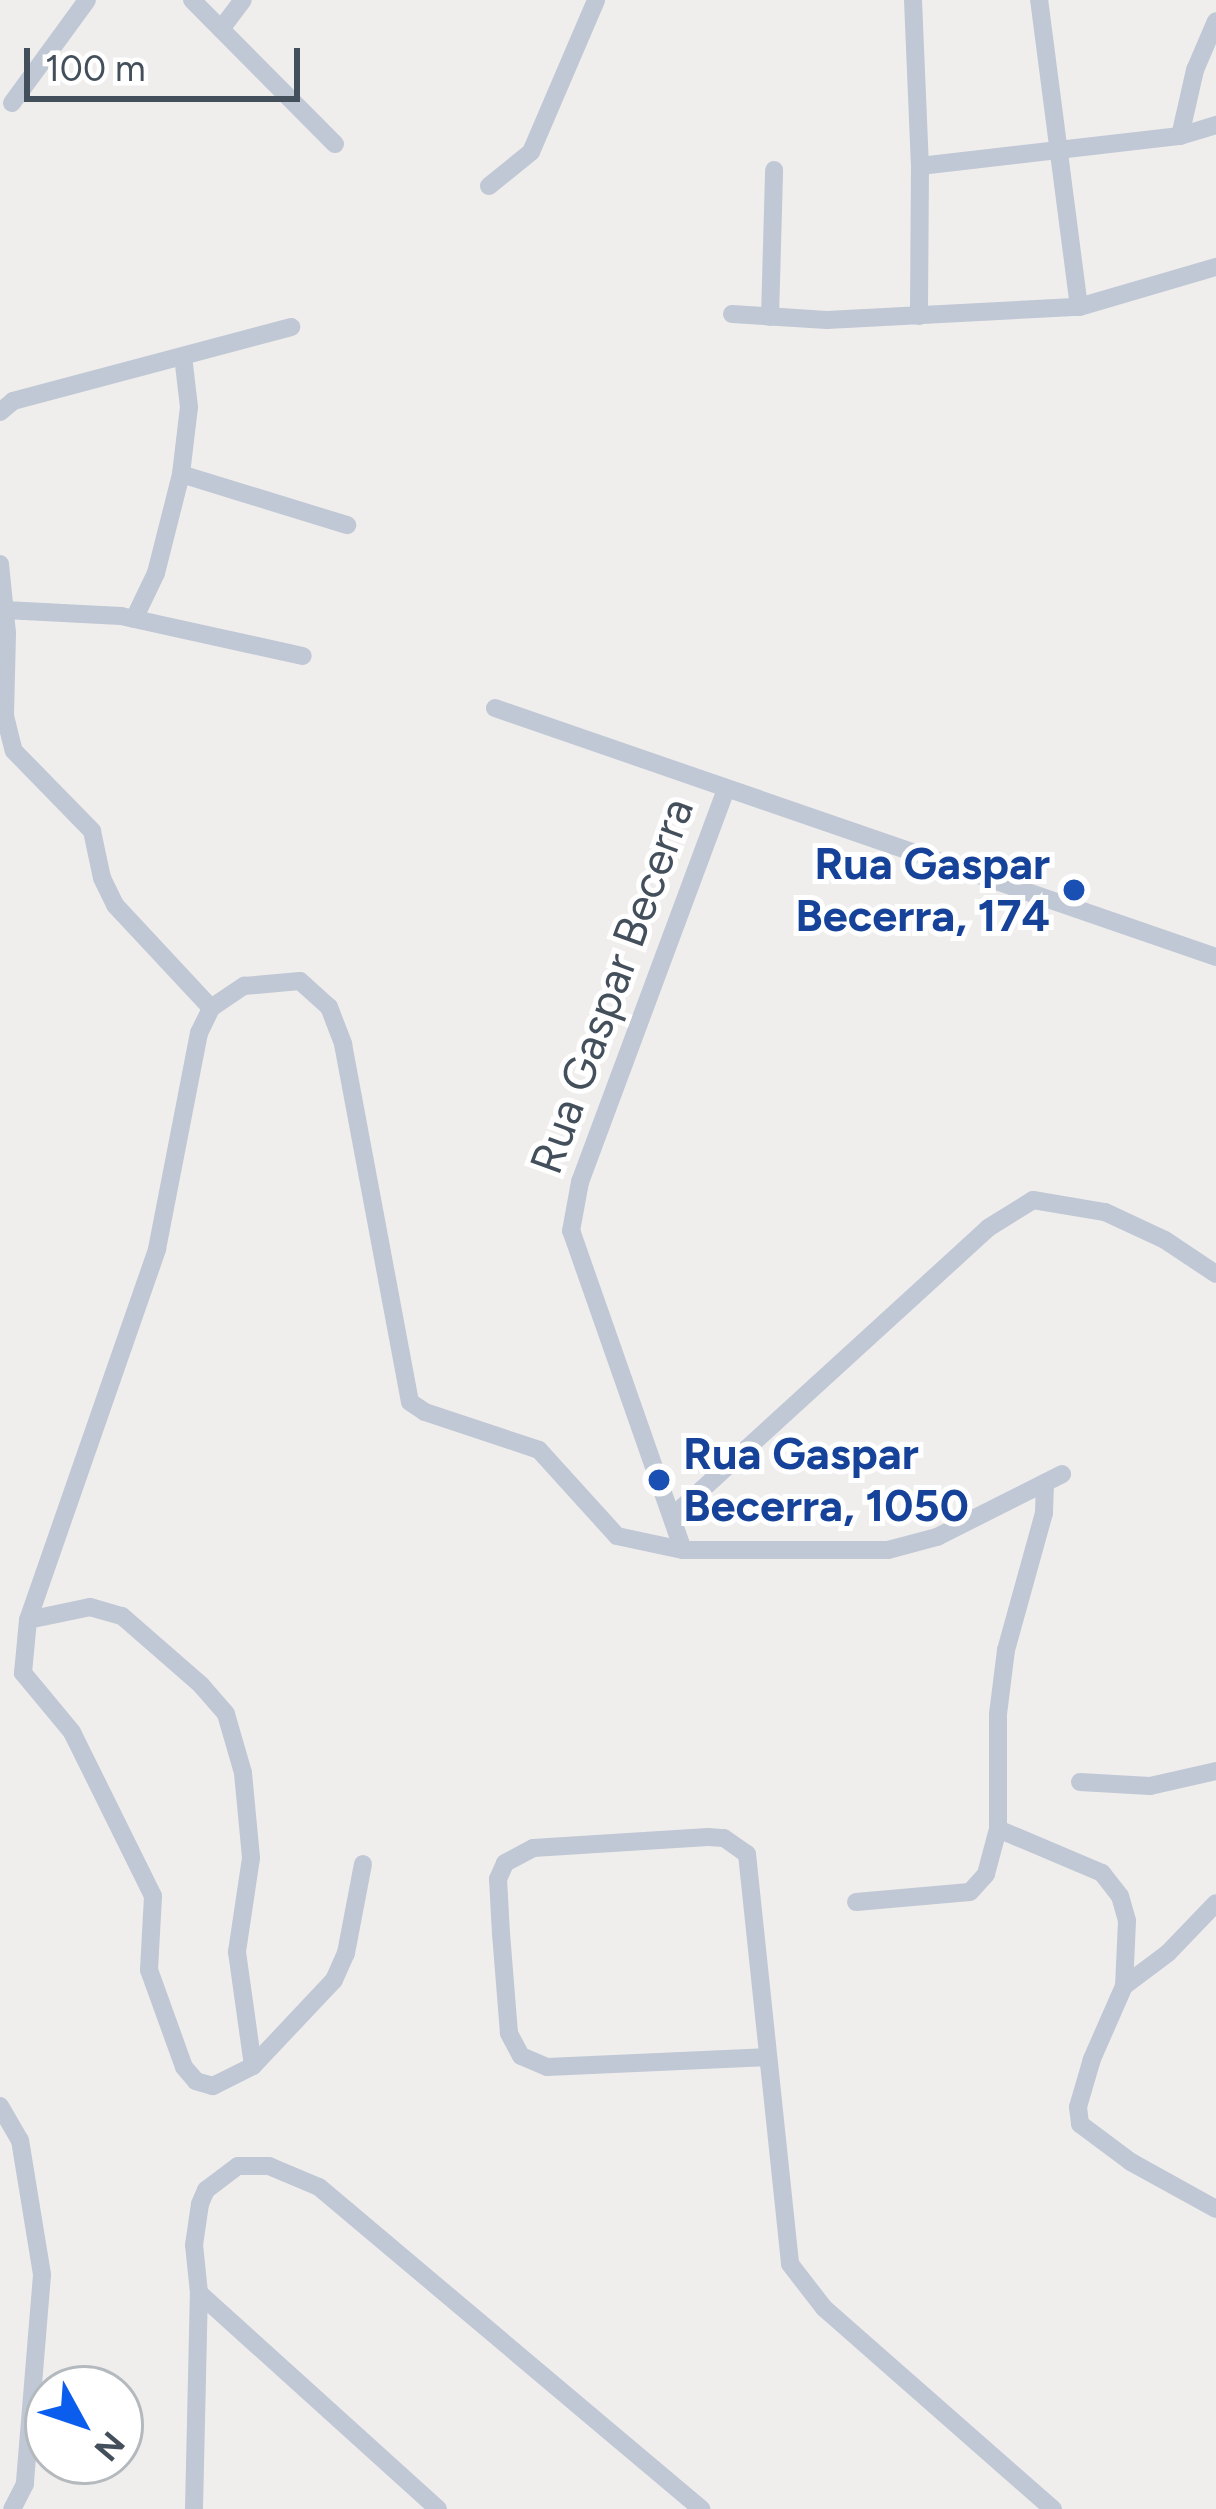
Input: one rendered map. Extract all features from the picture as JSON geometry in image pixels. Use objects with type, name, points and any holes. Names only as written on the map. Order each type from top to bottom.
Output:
[{"type":"street","points":[[12,103],[87,0]]},
{"type":"street","points":[[192,0],[335,144]]},
{"type":"street","points":[[221,29],[243,0]]},
{"type":"street","points":[[490,186],[531,152],[596,0]]},
{"type":"street","points":[[913,0],[920,166],[919,316]]},
{"type":"street","points":[[1039,0],[1063,152],[1079,307]]},
{"type":"street","points":[[1180,136],[1195,70],[1216,21]]},
{"type":"street","points":[[920,166],[1180,136],[1216,125]]},
{"type":"street","points":[[770,316],[774,170]]},
{"type":"street","points":[[731,314],[919,316],[1079,307],[1216,267]]},
{"type":"street","points":[[0,412],[13,401],[291,327]]},
{"type":"street","points":[[134,620],[156,573],[181,474],[189,407],[183,356]]},
{"type":"street","points":[[181,474],[347,525]]},
{"type":"street","points":[[0,564],[5,716],[14,751],[92,831],[102,878],[115,905],[211,1008]]},
{"type":"street","points":[[5,610],[134,620],[303,656]]},
{"type":"street","points":[[495,708],[1216,957]]},
{"type":"street","name":"Rua Gaspar Becerra","points":[[683,1550],[577,1259],[572,1209],[726,790]]},
{"type":"street","points":[[363,1864],[346,1953],[334,1980],[253,2066],[206,2086],[184,2067],[149,1970],[153,1896],[72,1732],[23,1673],[28,1620],[157,1249],[199,1033],[211,1008],[262,980],[300,981],[329,1006],[343,1044],[410,1402],[425,1412],[539,1450],[617,1536],[683,1550],[888,1550],[937,1537],[1054,1479],[1003,1672],[998,1714],[998,1829],[986,1874],[970,1892],[856,1902]]},
{"type":"street","points":[[674,1515],[988,1228],[1034,1200],[1105,1212],[1165,1240],[1216,1274]]},
{"type":"street","points":[[28,1620],[90,1606],[122,1616],[201,1684],[226,1714],[243,1773],[251,1858],[237,1952],[253,2066]]},
{"type":"street","points":[[1080,1782],[1150,1786],[1216,1771]]},
{"type":"street","points":[[998,1829],[1085,1863],[1112,1882],[1127,1921],[1124,1986],[1092,2059],[1078,2117],[1084,2128],[1215,2210]]},
{"type":"street","points":[[768,2056],[547,2067],[521,2056],[509,2033],[502,1954],[498,1880],[505,1862],[533,1847],[709,1837],[737,1844],[749,1861],[768,2056],[786,2241],[796,2276],[824,2308],[1053,2509]]},
{"type":"street","points":[[1124,1986],[1168,1953],[1216,1903]]},
{"type":"street","points":[[0,2106],[20,2140],[42,2276],[25,2484],[12,2509]]},
{"type":"street","points":[[194,2509],[199,2293],[194,2245],[206,2190],[238,2166],[285,2168],[346,2208],[701,2509]]},
{"type":"street","points":[[199,2293],[437,2509]]},
{"type":"place","name":"Rua Gaspar Becerra, 174","points":[[1074,890]]},
{"type":"place","name":"Rua Gaspar Becerra, 1050","points":[[659,1480]]}]
